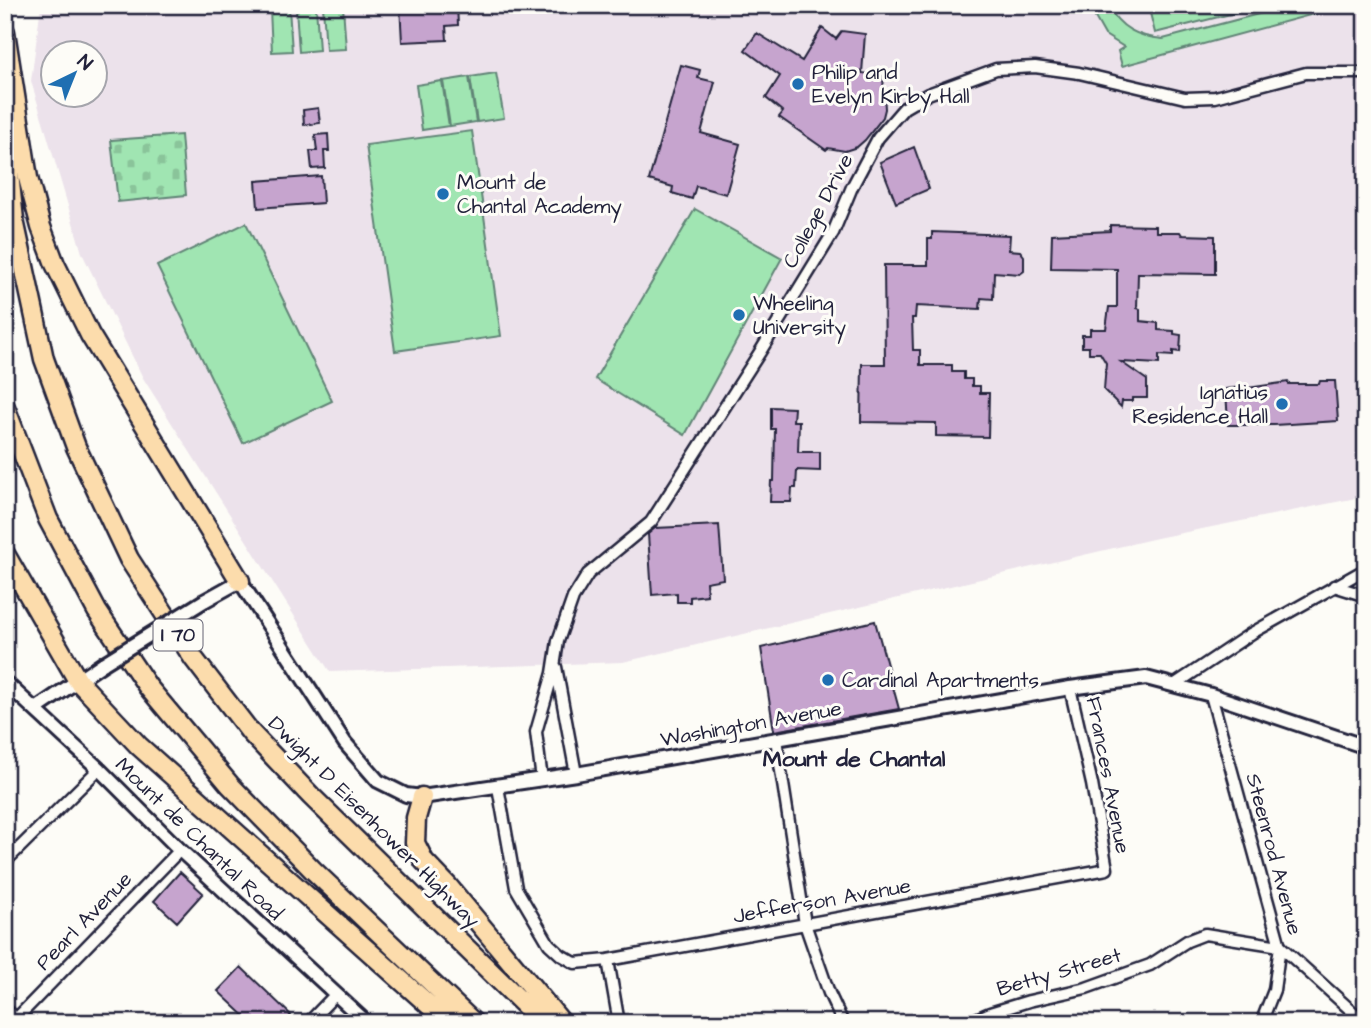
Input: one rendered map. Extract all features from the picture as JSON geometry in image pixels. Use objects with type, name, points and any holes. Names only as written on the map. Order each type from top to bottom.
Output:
[{"type":"highway","points":[[5,32],[28,178],[41,227],[55,264],[90,335],[240,580]]},
{"type":"highway","name":"Dwight D Eisenhower Highway","points":[[5,136],[14,220],[44,359],[76,447],[129,559],[194,659],[251,733],[311,796],[543,1023]]},
{"type":"highway","name":"I 70","points":[[5,407],[48,519],[97,611],[148,687],[230,785],[313,870],[474,1023]]},
{"type":"highway","points":[[5,554],[78,681],[139,746],[449,1023]]},
{"type":"highway","points":[[422,797],[416,818],[415,843],[424,861],[562,1023]]},
{"type":"street","name":"College Drive","points":[[542,780],[536,732],[573,598],[588,574],[651,522],[754,363],[833,233],[852,187],[878,138],[904,108],[928,94],[996,69],[1035,67],[1079,73],[1185,98],[1215,97],[1307,73],[1366,73]]},
{"type":"street","points":[[1174,685],[1252,633],[1366,569]]},
{"type":"street","points":[[36,709],[104,663],[240,580]]},
{"type":"street","name":"Washington Avenue","points":[[240,580],[345,743],[378,780],[406,794],[422,797],[542,780],[1070,688],[1146,678],[1211,695],[1366,747]]},
{"type":"street","points":[[1334,586],[1366,596]]},
{"type":"street","points":[[554,660],[576,774]]},
{"type":"street","name":"Mount de Chantal Road","points":[[5,682],[99,769],[180,850],[367,1023]]},
{"type":"street","name":"Frances Avenue","points":[[1070,688],[1092,784],[1107,869]]},
{"type":"street","name":"Steenrod Avenue","points":[[1211,695],[1280,946],[1274,990],[1261,1023]]},
{"type":"street","points":[[776,739],[805,924],[829,993],[844,1023]]},
{"type":"street","points":[[5,862],[99,769]]},
{"type":"street","name":"Jefferson Avenue","points":[[498,787],[516,888],[549,944],[575,963],[608,960],[1107,869]]},
{"type":"street","name":"Pearl Avenue","points":[[18,1021],[180,850]]},
{"type":"street","name":"Betty Street","points":[[967,1023],[1029,1000],[1086,988],[1150,965],[1187,941],[1205,933],[1280,946]]},
{"type":"street","points":[[1280,946],[1362,1019]]},
{"type":"street","points":[[608,960],[619,1023]]},
{"type":"street","points":[[308,1023],[335,995]]},
{"type":"street","points":[[5,1008],[18,1021]]},
{"type":"shaded area","name":"Wheeling University","points":[[41,5],[1366,5],[1366,496],[1157,538],[623,662],[330,672],[143,378],[82,253],[39,108],[108,108],[108,38],[38,38],[38,105],[31,81]]},
{"type":"green space","points":[[1088,5],[1107,5],[1130,30],[1163,39],[1293,5],[1347,5],[1122,66],[1118,51],[1124,47],[1105,35]]},
{"type":"green space","points":[[1148,5],[1266,5],[1155,33]]},
{"type":"green space","points":[[323,6],[343,6],[346,49],[326,50]]},
{"type":"green space","points":[[316,7],[319,50],[299,52],[296,8]]},
{"type":"green space","points":[[289,8],[292,51],[272,52],[270,9]]},
{"type":"green space","points":[[496,73],[504,118],[477,122],[470,77]]},
{"type":"green space","points":[[469,77],[476,122],[450,126],[443,81]]},
{"type":"green space","points":[[442,81],[449,126],[422,130],[416,85]]},
{"type":"green space","points":[[472,131],[501,336],[395,351],[366,145]]},
{"type":"green space","points":[[181,135],[186,195],[118,202],[111,140]]},
{"type":"green space","points":[[695,209],[782,258],[685,435],[595,379]]},
{"type":"green space","points":[[246,223],[332,401],[243,443],[157,266]]},
{"type":"building","points":[[400,5],[457,5],[458,25],[446,26],[447,40],[402,42]]},
{"type":"building","name":"Philip and Evelyn Kirby Hall","points":[[822,28],[836,39],[842,31],[865,34],[862,73],[883,76],[883,117],[865,140],[857,147],[845,151],[828,148],[826,150],[779,117],[783,112],[766,98],[780,76],[745,50],[757,33],[802,61]]},
{"type":"building","points":[[681,65],[700,70],[698,78],[715,82],[701,133],[740,144],[726,194],[696,186],[692,199],[672,193],[673,187],[649,180]]},
{"type":"building","points":[[318,108],[320,123],[304,125],[303,110]]},
{"type":"building","points":[[328,134],[329,151],[324,151],[325,168],[312,169],[310,151],[317,151],[315,135]]},
{"type":"building","points":[[914,147],[929,189],[896,203],[880,162]]},
{"type":"building","points":[[321,176],[323,203],[258,208],[256,181]]},
{"type":"building","points":[[1110,225],[1156,226],[1156,232],[1215,236],[1215,274],[1138,273],[1137,308],[1140,309],[1140,321],[1158,323],[1158,330],[1174,331],[1174,334],[1181,335],[1180,352],[1173,351],[1173,356],[1159,355],[1159,364],[1121,362],[1147,380],[1147,398],[1122,401],[1121,407],[1104,390],[1106,363],[1100,353],[1089,353],[1089,347],[1082,347],[1082,335],[1090,335],[1090,329],[1106,329],[1109,307],[1117,307],[1117,269],[1051,268],[1052,234],[1110,231]]},
{"type":"building","points":[[932,232],[1010,235],[1009,250],[1020,251],[1024,256],[1024,271],[1020,274],[994,272],[993,299],[981,298],[980,309],[916,306],[915,318],[912,318],[913,350],[920,350],[920,365],[952,365],[952,372],[964,372],[964,379],[972,379],[972,386],[980,386],[980,393],[989,393],[988,437],[936,436],[936,423],[861,422],[862,364],[885,364],[884,265],[928,265],[928,239],[932,239]]},
{"type":"building","name":"Ignatius Residence Hall","points":[[1320,381],[1335,381],[1338,421],[1228,425],[1226,389],[1288,382],[1319,384]]},
{"type":"building","points":[[771,407],[794,408],[793,421],[799,421],[798,452],[820,452],[820,471],[797,470],[796,488],[792,488],[791,502],[770,502],[771,481],[774,481],[775,429],[771,429]]},
{"type":"building","points":[[719,525],[723,579],[706,582],[707,595],[690,597],[690,602],[677,602],[677,593],[652,595],[648,534],[655,528]]},
{"type":"building","name":"Cardinal Apartments","points":[[875,621],[899,709],[774,731],[761,648]]},
{"type":"building","points":[[180,872],[203,893],[177,922],[154,901]]},
{"type":"building","points":[[241,967],[291,1015],[284,1023],[252,1023],[218,991]]},
{"type":"place","name":"Philip and Evelyn Kirby Hall","points":[[798,84]]},
{"type":"place","name":"Mount de Chantal Academy","points":[[443,194]]},
{"type":"place","name":"Wheeling University","points":[[739,315]]},
{"type":"place","name":"Ignatius Residence Hall","points":[[1282,404]]},
{"type":"place","name":"Cardinal Apartments","points":[[828,680]]},
{"type":"district","name":"Mount de Chantal","points":[[854,759]]}]
